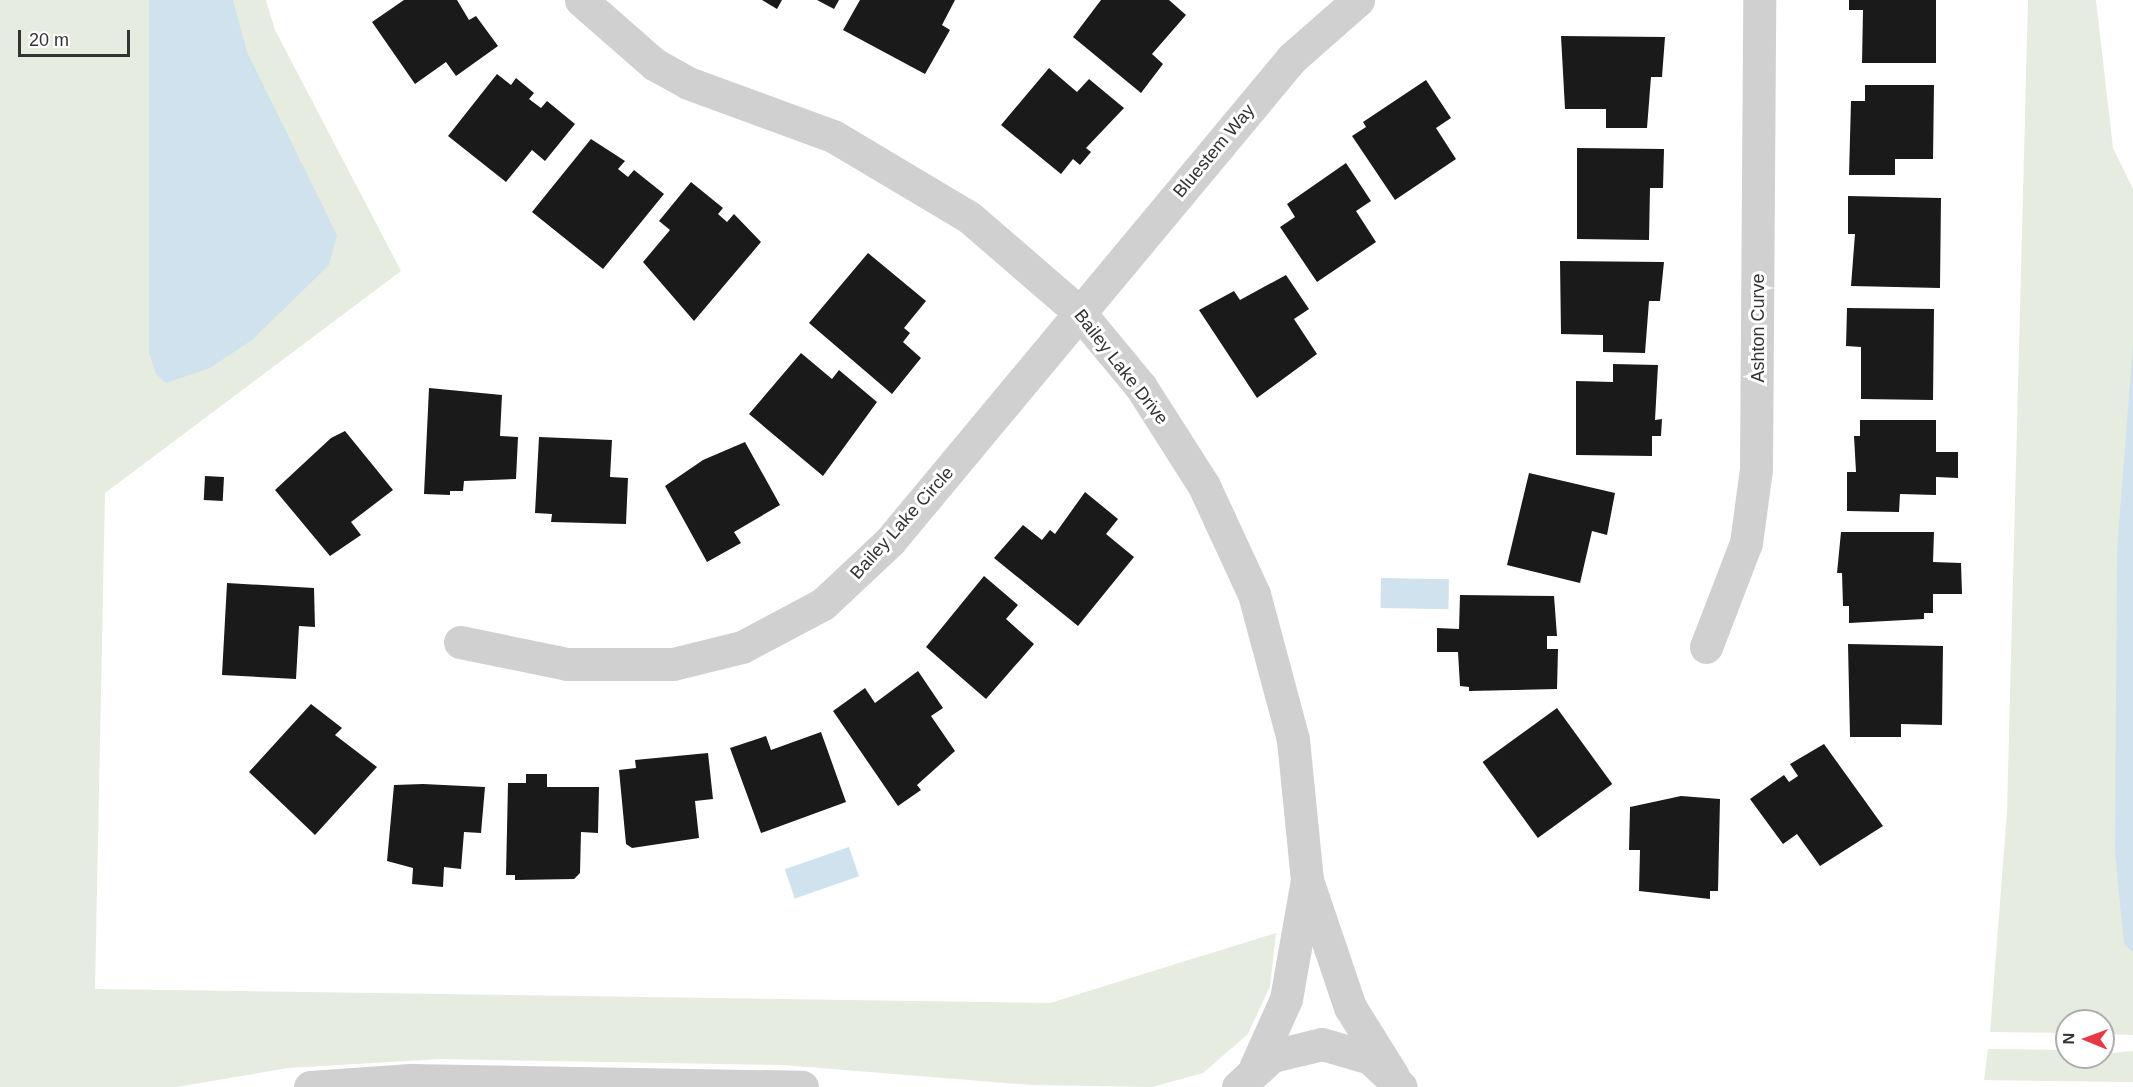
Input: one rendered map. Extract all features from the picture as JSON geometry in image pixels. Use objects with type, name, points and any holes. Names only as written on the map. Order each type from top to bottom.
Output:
[{"type":"street","name":"Bailey Lake Drive","points":[[581,0],[654,64],[688,83],[833,136],[935,195],[1003,243],[1079,312],[1165,420],[1244,568],[1285,698],[1307,880],[1344,995],[1399,1082]]},
{"type":"street","name":"Bluestem Way","points":[[1079,312],[1292,58],[1358,0]]},
{"type":"street","name":"Ashton Curve","points":[[1706,647],[1746,543],[1756,469],[1759,0]]},
{"type":"street","name":"Bailey Lake Circle","points":[[460,642],[567,664],[653,666],[716,656],[786,626],[839,592],[876,557],[1079,312]]},
{"type":"street","name":"Bailey Lake Drive","points":[[1241,1079],[1287,999],[1307,880]]},
{"type":"street","points":[[1241,1079],[1284,1051],[1322,1044],[1358,1052],[1399,1082]]},
{"type":"street","points":[[310,1087],[418,1080],[802,1087]]},
{"type":"shaded area","points":[[0,0],[266,0],[275,30],[401,271],[105,493],[95,989],[1050,1003],[1276,933],[1270,986],[1248,1034],[1203,1073],[1152,1087],[1032,1085],[783,1065],[440,1059],[288,1068],[177,1087],[0,1087]]},
{"type":"shaded area","points":[[2028,0],[2096,0],[2113,148],[2133,189],[2133,1035],[2115,1034],[2115,1009],[2055,1009],[2055,1033],[1990,1032],[2007,812]]},
{"type":"shaded area","points":[[1988,1049],[2055,1050],[2055,1069],[2115,1069],[2115,1053],[2133,1051],[2133,1082],[1984,1080]]},
{"type":"water","points":[[149,0],[233,0],[247,52],[337,235],[329,265],[252,340],[210,368],[166,383],[156,374],[149,352]]},
{"type":"water","points":[[2133,344],[2133,952],[2124,944],[2115,853],[2117,550]]},
{"type":"water","points":[[1381,578],[1449,579],[1448,609],[1380,608]]},
{"type":"water","points":[[849,847],[859,876],[795,898],[785,869]]},
{"type":"building","points":[[404,0],[457,0],[469,20],[476,16],[498,46],[456,76],[446,62],[415,84],[372,22]]},
{"type":"building","points":[[762,0],[782,0],[777,9]]},
{"type":"building","points":[[817,0],[839,0],[834,9]]},
{"type":"building","points":[[860,0],[955,0],[942,25],[950,30],[925,74],[843,30]]},
{"type":"building","points":[[1101,0],[1169,0],[1186,15],[1152,54],[1163,64],[1141,93],[1073,37]]},
{"type":"building","points":[[1849,0],[1936,0],[1936,63],[1862,63],[1863,10],[1849,10]]},
{"type":"building","points":[[1561,36],[1665,37],[1662,77],[1651,77],[1647,128],[1606,128],[1606,109],[1565,109]]},
{"type":"building","points":[[1049,68],[1077,92],[1089,79],[1124,108],[1086,148],[1091,152],[1080,165],[1073,159],[1061,174],[1001,125]]},
{"type":"building","points":[[497,74],[511,85],[516,78],[534,93],[529,99],[541,108],[547,101],[575,124],[545,161],[532,150],[506,182],[448,136]]},
{"type":"building","points":[[1426,80],[1451,118],[1436,128],[1456,159],[1395,200],[1352,136],[1366,127],[1363,122]]},
{"type":"building","points":[[1865,85],[1934,85],[1933,159],[1895,159],[1895,175],[1849,175],[1851,101],[1865,101]]},
{"type":"building","points":[[591,139],[625,161],[618,169],[628,177],[634,170],[664,194],[603,269],[532,212]]},
{"type":"building","points":[[1577,148],[1664,149],[1663,188],[1650,188],[1649,240],[1577,239]]},
{"type":"building","points":[[1346,163],[1371,201],[1356,211],[1376,242],[1317,282],[1280,227],[1295,217],[1287,204]]},
{"type":"building","points":[[691,182],[723,208],[718,214],[727,222],[734,214],[761,242],[694,321],[643,262],[670,230],[659,221]]},
{"type":"building","points":[[1848,196],[1941,198],[1940,288],[1851,286],[1855,234],[1848,234]]},
{"type":"building","points":[[868,253],[926,301],[904,328],[910,333],[903,342],[921,358],[892,394],[809,323]]},
{"type":"building","points":[[1560,261],[1664,262],[1660,301],[1649,301],[1645,353],[1603,352],[1603,335],[1561,334]]},
{"type":"building","points":[[1286,275],[1309,309],[1294,319],[1317,354],[1257,398],[1199,310],[1234,291],[1240,300]]},
{"type":"building","points":[[1847,308],[1934,309],[1933,400],[1861,399],[1861,347],[1846,346]]},
{"type":"building","points":[[801,353],[832,379],[839,370],[877,402],[823,476],[749,414]]},
{"type":"building","points":[[1613,364],[1658,365],[1655,420],[1662,419],[1661,436],[1652,436],[1652,456],[1576,455],[1576,381],[1613,382]]},
{"type":"building","points":[[429,388],[502,395],[500,436],[518,437],[516,479],[464,481],[463,491],[450,491],[450,495],[424,494]]},
{"type":"building","points":[[1860,420],[1936,420],[1936,452],[1958,452],[1958,478],[1936,477],[1936,495],[1900,494],[1899,512],[1847,511],[1847,472],[1856,472],[1854,436],[1860,436]]},
{"type":"building","points":[[345,431],[393,490],[351,522],[361,535],[330,556],[275,490],[331,438]]},
{"type":"building","points":[[539,437],[612,440],[610,477],[628,478],[626,524],[551,522],[552,514],[535,513]]},
{"type":"building","points":[[745,442],[780,505],[734,532],[741,543],[707,562],[665,486],[703,460]]},
{"type":"building","points":[[1529,473],[1615,493],[1607,535],[1592,531],[1580,583],[1507,565]]},
{"type":"building","points":[[205,476],[224,477],[223,501],[204,500]]},
{"type":"building","points":[[1085,492],[1118,519],[1106,534],[1134,557],[1078,626],[994,558],[1023,525],[1042,540],[1050,530],[1055,534]]},
{"type":"building","points":[[1841,532],[1934,532],[1933,562],[1961,563],[1962,594],[1933,594],[1933,613],[1924,613],[1924,619],[1849,623],[1849,606],[1843,606],[1842,573],[1837,573]]},
{"type":"building","points":[[984,576],[1018,605],[1006,619],[1034,644],[986,699],[926,647]]},
{"type":"building","points":[[227,583],[314,588],[315,627],[299,626],[296,679],[222,675]]},
{"type":"building","points":[[1460,595],[1554,596],[1557,636],[1547,636],[1547,649],[1558,649],[1557,689],[1469,691],[1469,687],[1460,686],[1458,652],[1437,652],[1437,628],[1459,629]]},
{"type":"building","points":[[1848,644],[1943,646],[1942,725],[1901,724],[1901,737],[1850,737]]},
{"type":"building","points":[[918,671],[943,708],[931,716],[955,751],[917,785],[921,790],[898,806],[833,711],[865,688],[875,703]]},
{"type":"building","points":[[311,704],[342,728],[335,735],[377,767],[315,835],[249,772]]},
{"type":"building","points":[[1557,708],[1612,784],[1538,838],[1483,762]]},
{"type":"building","points":[[821,732],[846,802],[761,833],[730,748],[766,736],[771,750]]},
{"type":"building","points":[[1824,744],[1883,826],[1820,866],[1797,834],[1783,844],[1750,799],[1784,775],[1789,782],[1798,776],[1790,764]]},
{"type":"building","points":[[708,753],[713,799],[695,801],[699,838],[632,848],[626,844],[619,770],[636,768],[635,760]]},
{"type":"building","points":[[526,774],[547,774],[547,787],[599,787],[598,833],[581,832],[580,873],[574,879],[515,880],[515,875],[506,875],[508,783],[526,783]]},
{"type":"building","points":[[394,785],[485,787],[481,833],[464,832],[461,869],[444,867],[443,887],[412,884],[413,868],[387,861]]},
{"type":"building","points":[[1681,796],[1720,799],[1718,891],[1710,891],[1710,899],[1639,891],[1640,850],[1629,850],[1630,807]]}]
